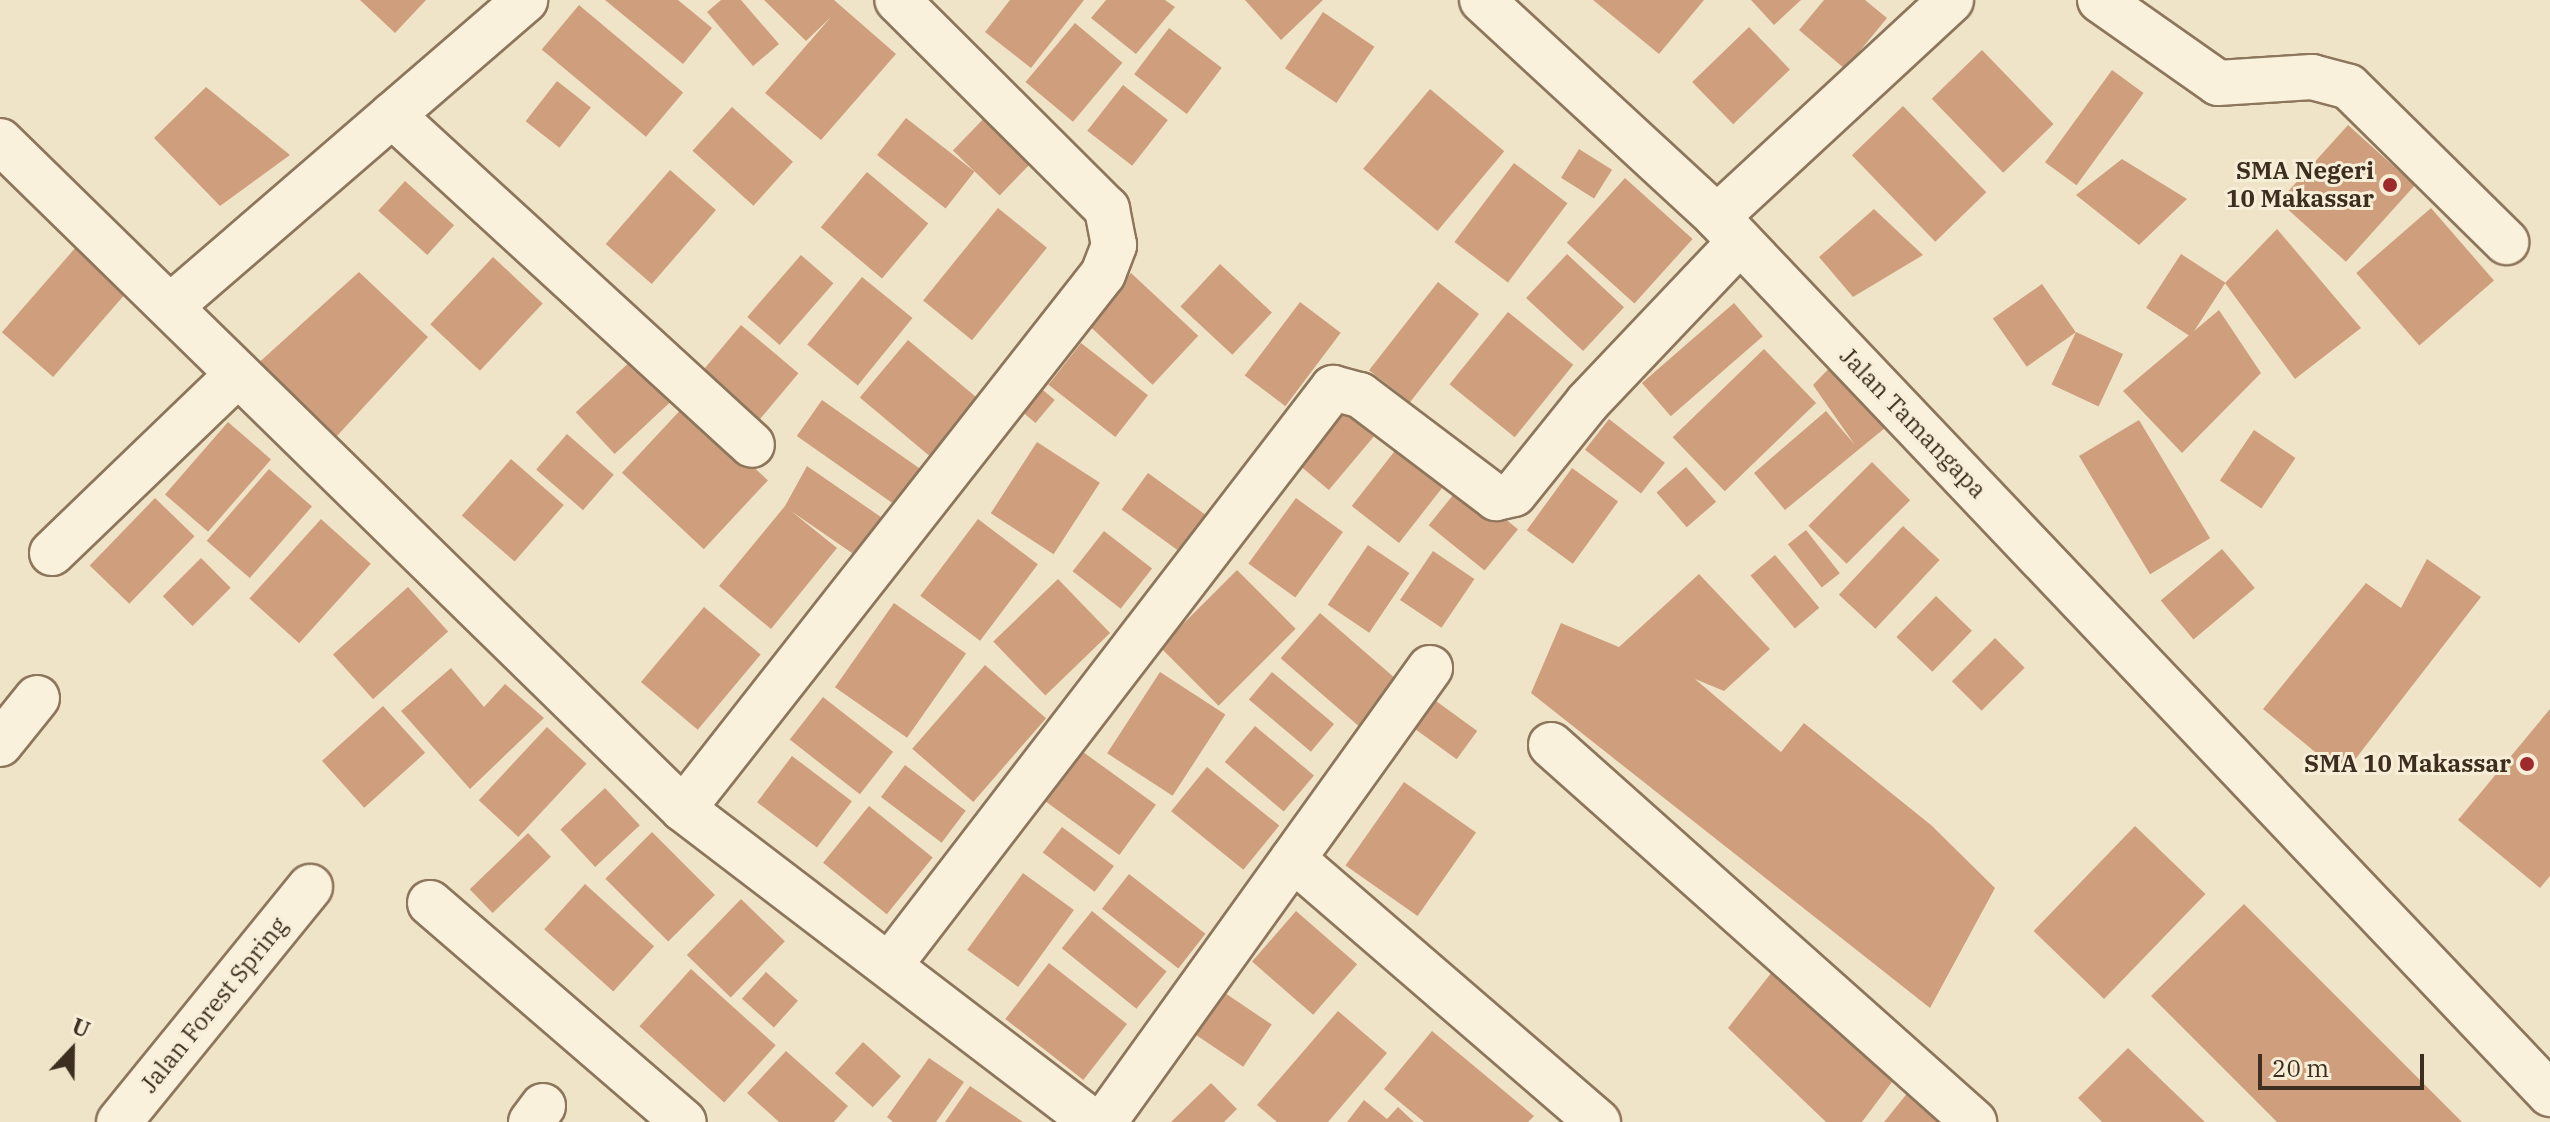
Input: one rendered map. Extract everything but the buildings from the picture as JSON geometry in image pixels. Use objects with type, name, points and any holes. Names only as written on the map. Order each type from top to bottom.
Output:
[{"type":"street","points":[[171,306],[525,0]]},
{"type":"street","points":[[683,809],[1103,274],[1114,245],[1107,209],[897,0]]},
{"type":"street","name":"Jalan Tamangapa","points":[[1482,0],[1728,229],[2332,859],[2550,1094]]},
{"type":"street","points":[[892,962],[1333,388],[1360,395],[1496,498],[1514,494],[1728,229],[1951,0]]},
{"type":"street","points":[[2100,0],[2218,83],[2312,77],[2349,87],[2506,242]]},
{"type":"street","points":[[392,115],[752,445]]},
{"type":"street","points":[[0,141],[683,809],[892,962],[1093,1122]]},
{"type":"street","points":[[52,553],[238,374]]},
{"type":"street","points":[[1104,1122],[1430,668]]},
{"type":"street","points":[[0,744],[37,698]]},
{"type":"street","points":[[1551,745],[1974,1122]]},
{"type":"street","points":[[1293,859],[1598,1122]]},
{"type":"street","name":"Jalan Forest Spring","points":[[119,1122],[310,887]]},
{"type":"street","points":[[430,903],[684,1122]]},
{"type":"place","name":"SMA Negeri 10 Makassar","points":[[2390,185]]},
{"type":"place","name":"SMA 10 Makassar","points":[[2527,764]]}]
